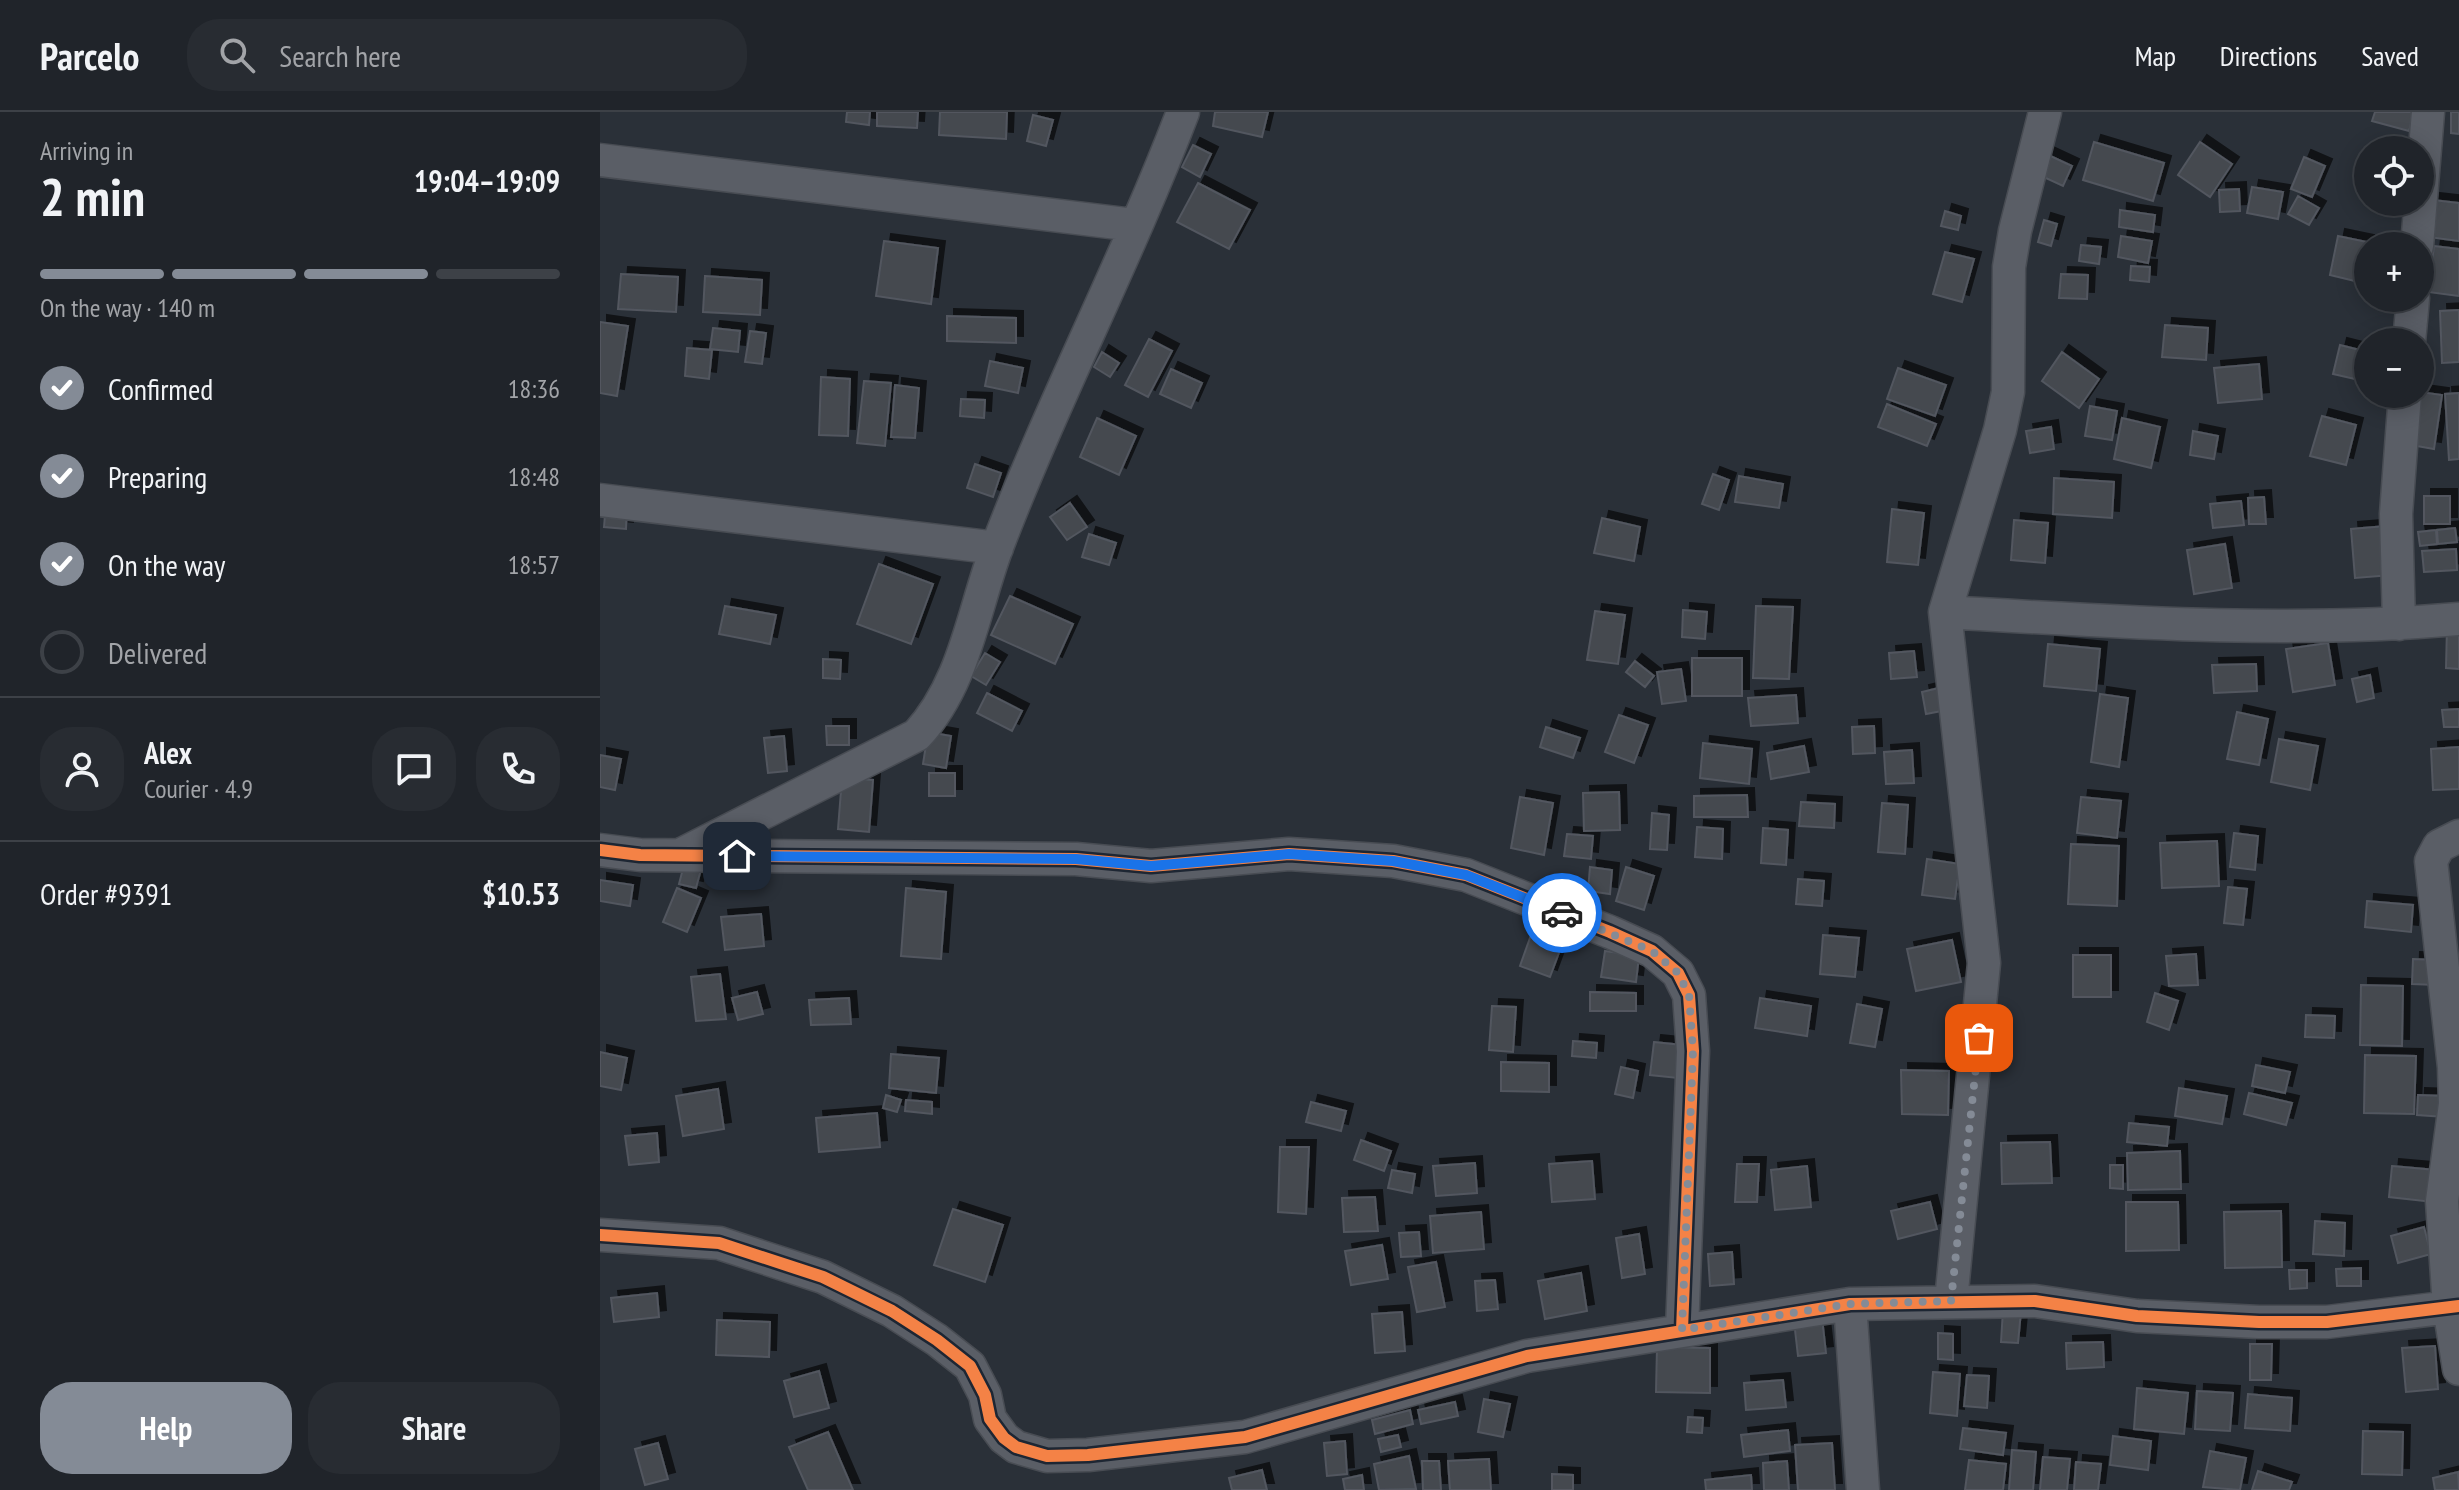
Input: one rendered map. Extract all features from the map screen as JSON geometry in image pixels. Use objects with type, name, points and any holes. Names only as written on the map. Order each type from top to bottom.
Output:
[{"type":"street","points":[[679,855],[917,735],[936,715],[953,683],[997,548],[1183,112]]},
{"type":"street","points":[[1951,1301],[1984,963],[1945,612],[2008,392],[2009,267],[2045,112]]},
{"type":"street","points":[[2418,232],[2428,112]]},
{"type":"street","points":[[600,160],[1134,225]]},
{"type":"street","points":[[2399,624],[2396,514],[2404,408]]},
{"type":"street","points":[[600,500],[997,548]]},
{"type":"street","points":[[1945,612],[2180,626],[2399,624],[2459,619]]},
{"type":"street","points":[[2459,836],[2439,846],[2431,861],[2455,1091],[2442,1201],[2459,1369]]},
{"type":"street","points":[[600,850],[640,855],[1076,859],[1151,866],[1289,854],[1393,861],[1466,875],[1652,951],[1678,973],[1689,995],[1693,1051],[1682,1330]]},
{"type":"street","points":[[600,1235],[719,1243],[837,1283],[892,1311],[970,1366],[985,1395],[990,1419],[1004,1438],[1016,1447],[1047,1456],[1088,1455],[1245,1437],[1527,1356],[1850,1304],[2035,1301],[2137,1316],[2259,1322],[2327,1322],[2454,1306]]},
{"type":"street","points":[[1850,1304],[1863,1490]]},
{"type":"building","points":[[847,112],[870,112],[869,125],[846,122]]},
{"type":"building","points":[[877,112],[918,112],[917,128],[877,126]]},
{"type":"building","points":[[940,112],[1007,112],[1006,139],[939,135]]},
{"type":"building","points":[[1215,112],[1268,112],[1262,137],[1213,126]]},
{"type":"building","points":[[2375,112],[2414,112],[2409,131],[2372,121]]},
{"type":"building","points":[[2451,112],[2459,112],[2459,134],[2451,133]]},
{"type":"building","points":[[1033,115],[1053,120],[1046,146],[1027,141]]},
{"type":"building","points":[[2094,142],[2164,163],[2153,201],[2083,180]]},
{"type":"building","points":[[2200,142],[2232,164],[2210,197],[2178,175]]},
{"type":"building","points":[[1193,145],[1211,154],[1200,177],[1182,167]]},
{"type":"building","points":[[2044,153],[2072,166],[2063,186],[2035,173]]},
{"type":"building","points":[[2304,157],[2325,166],[2312,197],[2291,189]]},
{"type":"building","points":[[1198,183],[1250,210],[1229,249],[1177,222]]},
{"type":"building","points":[[2252,187],[2283,192],[2278,219],[2247,213]]},
{"type":"building","points":[[2239,189],[2240,211],[2220,212],[2219,190]]},
{"type":"building","points":[[2298,196],[2319,208],[2309,225],[2288,214]]},
{"type":"building","points":[[2434,200],[2459,203],[2459,241],[2434,238],[2434,232],[2429,232],[2431,216],[2434,216]]},
{"type":"building","points":[[2120,210],[2155,215],[2153,232],[2119,227]]},
{"type":"building","points":[[1945,211],[1961,216],[1958,230],[1941,226]]},
{"type":"building","points":[[2044,220],[2057,224],[2051,246],[2038,242]]},
{"type":"building","points":[[2121,236],[2152,241],[2148,263],[2118,257]]},
{"type":"building","points":[[2338,236],[2354,239],[2354,281],[2330,275]]},
{"type":"building","points":[[884,241],[938,248],[931,304],[876,296]]},
{"type":"building","points":[[2081,245],[2101,247],[2099,264],[2079,261]]},
{"type":"building","points":[[2434,246],[2459,249],[2459,296],[2434,293]]},
{"type":"building","points":[[1945,252],[1974,259],[1962,302],[1933,294]]},
{"type":"building","points":[[2131,266],[2150,267],[2149,282],[2130,280]]},
{"type":"building","points":[[621,274],[678,277],[676,312],[618,309]]},
{"type":"building","points":[[2061,274],[2088,275],[2087,299],[2059,298]]},
{"type":"building","points":[[705,276],[762,280],[760,315],[703,312]]},
{"type":"building","points":[[2459,310],[2459,362],[2442,363],[2440,311]]},
{"type":"building","points":[[947,316],[1016,318],[1016,343],[947,341]]},
{"type":"building","points":[[600,322],[628,326],[617,396],[600,393]]},
{"type":"building","points":[[2165,325],[2208,328],[2206,360],[2162,357]]},
{"type":"building","points":[[713,328],[740,331],[738,352],[710,349]]},
{"type":"building","points":[[750,331],[766,333],[762,364],[745,362]]},
{"type":"building","points":[[1149,339],[1172,351],[1148,397],[1125,385]]},
{"type":"building","points":[[2340,345],[2354,348],[2354,379],[2333,374]]},
{"type":"building","points":[[687,348],[712,350],[709,379],[685,376]]},
{"type":"building","points":[[1102,352],[1119,363],[1110,377],[1094,367]]},
{"type":"building","points":[[2062,352],[2099,379],[2079,408],[2042,381]]},
{"type":"building","points":[[990,361],[1023,368],[1018,393],[985,386]]},
{"type":"building","points":[[2259,364],[2262,399],[2218,403],[2214,368]]},
{"type":"building","points":[[1898,368],[1946,385],[1935,416],[1887,399]]},
{"type":"building","points":[[1171,369],[1202,383],[1191,408],[1160,394]]},
{"type":"building","points":[[821,377],[850,379],[848,436],[819,435]]},
{"type":"building","points":[[864,381],[891,383],[885,446],[857,443]]},
{"type":"building","points":[[895,385],[919,388],[915,438],[891,437]]},
{"type":"building","points":[[2459,393],[2459,459],[2449,460],[2445,394]]},
{"type":"building","points":[[2434,394],[2442,395],[2434,449],[2411,445],[2417,408],[2434,408]]},
{"type":"building","points":[[961,399],[985,400],[984,418],[960,416]]},
{"type":"building","points":[[1887,404],[1936,424],[1927,446],[1878,427]]},
{"type":"building","points":[[2090,406],[2117,411],[2112,440],[2085,436]]},
{"type":"building","points":[[2322,416],[2356,425],[2346,465],[2310,456]]},
{"type":"building","points":[[1097,418],[1136,436],[1119,475],[1080,457]]},
{"type":"building","points":[[2122,418],[2160,427],[2151,468],[2114,459]]},
{"type":"building","points":[[2051,427],[2054,449],[2030,453],[2026,431]]},
{"type":"building","points":[[2193,431],[2218,436],[2214,459],[2190,455]]},
{"type":"building","points":[[975,464],[1001,473],[993,497],[967,488]]},
{"type":"building","points":[[1713,474],[1729,480],[1719,510],[1702,504]]},
{"type":"building","points":[[1739,476],[1783,484],[1779,508],[1735,502]]},
{"type":"building","points":[[2054,478],[2114,482],[2112,518],[2053,514]]},
{"type":"building","points":[[2424,496],[2450,496],[2450,524],[2424,524]]},
{"type":"building","points":[[2264,497],[2266,524],[2249,524],[2248,498]]},
{"type":"building","points":[[2241,501],[2244,525],[2213,528],[2210,504]]},
{"type":"building","points":[[1070,503],[1087,527],[1067,540],[1050,517]]},
{"type":"building","points":[[606,504],[627,506],[626,529],[604,527]]},
{"type":"building","points":[[1892,509],[1924,513],[1918,565],[1887,562]]},
{"type":"building","points":[[1602,518],[1640,527],[1634,561],[1594,553]]},
{"type":"building","points":[[2014,520],[2048,523],[2045,563],[2011,560]]},
{"type":"building","points":[[2386,526],[2391,575],[2355,578],[2351,529]]},
{"type":"building","points":[[2455,528],[2457,542],[2438,544],[2437,530]]},
{"type":"building","points":[[2436,530],[2437,544],[2420,546],[2418,532]]},
{"type":"building","points":[[1089,534],[1116,543],[1109,565],[1082,557]]},
{"type":"building","points":[[2225,544],[2232,588],[2194,594],[2187,550]]},
{"type":"building","points":[[2456,549],[2457,570],[2424,572],[2422,551]]},
{"type":"building","points":[[879,564],[933,584],[911,644],[857,624]]},
{"type":"building","points":[[1010,596],[1073,624],[1055,664],[991,635]]},
{"type":"building","points":[[725,606],[776,615],[770,644],[719,634]]},
{"type":"building","points":[[1756,606],[1793,607],[1789,679],[1753,678]]},
{"type":"building","points":[[1683,610],[1707,612],[1705,639],[1682,637]]},
{"type":"building","points":[[1595,611],[1625,615],[1618,664],[1587,660]]},
{"type":"building","points":[[2447,627],[2459,627],[2459,669],[2446,668]]},
{"type":"building","points":[[2328,643],[2335,685],[2293,692],[2286,649]]},
{"type":"building","points":[[2048,644],[2100,649],[2096,691],[2044,686]]},
{"type":"building","points":[[1914,651],[1917,677],[1891,679],[1889,653]]},
{"type":"building","points":[[985,653],[1000,662],[986,685],[971,676]]},
{"type":"building","points":[[1692,658],[1742,658],[1742,696],[1692,696]]},
{"type":"building","points":[[823,659],[841,660],[840,679],[823,678]]},
{"type":"building","points":[[1635,661],[1654,676],[1645,687],[1626,672]]},
{"type":"building","points":[[2256,664],[2257,691],[2214,693],[2212,665]]},
{"type":"building","points":[[1681,669],[1686,701],[1662,704],[1657,672]]},
{"type":"building","points":[[2370,675],[2374,698],[2357,702],[2352,679]]},
{"type":"building","points":[[1947,686],[1952,709],[1926,714],[1922,692]]},
{"type":"building","points":[[987,693],[1022,711],[1012,731],[977,713]]},
{"type":"building","points":[[2100,694],[2128,698],[2119,767],[2091,762]]},
{"type":"building","points":[[1796,695],[1798,723],[1751,726],[1748,698]]},
{"type":"building","points":[[2459,709],[2459,727],[2444,727],[2442,710]]},
{"type":"building","points":[[2237,712],[2268,719],[2259,765],[2227,759]]},
{"type":"building","points":[[1619,715],[1648,725],[1634,763],[1605,752]]},
{"type":"building","points":[[826,726],[849,726],[849,745],[827,745]]},
{"type":"building","points":[[1874,726],[1875,753],[1853,754],[1852,727]]},
{"type":"building","points":[[1546,727],[1580,738],[1573,758],[1540,747]]},
{"type":"building","points":[[928,732],[951,736],[946,768],[923,764]]},
{"type":"building","points":[[784,736],[787,771],[768,773],[764,738]]},
{"type":"building","points":[[2279,739],[2318,746],[2310,790],[2271,782]]},
{"type":"building","points":[[1703,743],[1752,749],[1749,784],[1700,778]]},
{"type":"building","points":[[1804,746],[1809,772],[1771,779],[1767,753]]},
{"type":"building","points":[[2459,747],[2459,789],[2433,790],[2431,749]]},
{"type":"building","points":[[1912,750],[1914,783],[1886,784],[1884,752]]},
{"type":"building","points":[[600,755],[621,759],[615,790],[600,787]]},
{"type":"building","points":[[929,773],[955,773],[955,796],[929,796]]},
{"type":"building","points":[[842,778],[873,780],[869,832],[838,829]]},
{"type":"building","points":[[1619,792],[1620,830],[1584,831],[1583,793]]},
{"type":"building","points":[[1747,795],[1748,817],[1694,817],[1694,796]]},
{"type":"building","points":[[1520,797],[1553,803],[1544,855],[1511,848]]},
{"type":"building","points":[[2081,797],[2121,801],[2117,838],[2077,833]]},
{"type":"building","points":[[1801,802],[1835,804],[1834,828],[1799,826]]},
{"type":"building","points":[[1882,803],[1908,805],[1905,854],[1878,852]]},
{"type":"building","points":[[1652,813],[1669,815],[1667,850],[1650,849]]},
{"type":"building","points":[[1697,827],[1723,829],[1722,859],[1695,857]]},
{"type":"building","points":[[1763,828],[1788,830],[1786,865],[1761,863]]},
{"type":"building","points":[[2234,833],[2258,836],[2255,870],[2230,867]]},
{"type":"building","points":[[1567,834],[1593,836],[1591,859],[1564,856]]},
{"type":"building","points":[[2217,841],[2219,886],[2162,888],[2160,843]]},
{"type":"building","points":[[2071,844],[2119,846],[2117,906],[2068,904]]},
{"type":"building","points":[[686,857],[703,862],[696,888],[679,884]]},
{"type":"building","points":[[1927,859],[1960,864],[1955,899],[1922,895]]},
{"type":"building","points":[[1590,867],[1612,870],[1610,894],[1588,891]]},
{"type":"building","points":[[1626,867],[1654,876],[1644,910],[1616,901]]},
{"type":"building","points":[[1798,879],[1824,881],[1822,906],[1796,904]]},
{"type":"building","points":[[600,880],[633,885],[630,906],[600,901]]},
{"type":"building","points":[[2228,887],[2247,889],[2243,925],[2224,923]]},
{"type":"building","points":[[677,888],[701,898],[687,932],[663,922]]},
{"type":"building","points":[[906,888],[946,892],[941,959],[901,956]]},
{"type":"building","points":[[2367,901],[2413,905],[2411,932],[2365,927]]},
{"type":"building","points":[[761,914],[764,946],[725,950],[721,917]]},
{"type":"building","points":[[1531,935],[1561,947],[1550,977],[1520,966]]},
{"type":"building","points":[[1823,935],[1859,938],[1855,977],[1820,974]]},
{"type":"building","points":[[1952,940],[1961,982],[1916,991],[1907,949]]},
{"type":"building","points":[[1605,951],[1639,956],[1636,982],[1601,977]]},
{"type":"building","points":[[2196,954],[2198,985],[2169,986],[2166,956]]},
{"type":"building","points":[[2073,955],[2111,955],[2111,997],[2073,997]]},
{"type":"building","points":[[2413,959],[2437,960],[2436,985],[2412,984]]},
{"type":"building","points":[[720,974],[726,1019],[696,1021],[691,977]]},
{"type":"building","points":[[2361,985],[2403,986],[2402,1046],[2360,1045]]},
{"type":"building","points":[[757,992],[763,1014],[738,1020],[732,998]]},
{"type":"building","points":[[1590,992],[1636,993],[1636,1011],[1590,1011]]},
{"type":"building","points":[[2155,993],[2178,1001],[2169,1030],[2147,1022]]},
{"type":"building","points":[[849,998],[851,1024],[811,1025],[809,1000]]},
{"type":"building","points":[[1760,998],[1811,1006],[1807,1036],[1755,1028]]},
{"type":"building","points":[[1857,1004],[1882,1009],[1875,1047],[1850,1043]]},
{"type":"building","points":[[1492,1006],[1516,1007],[1513,1052],[1489,1050]]},
{"type":"building","points":[[2306,1015],[2335,1016],[2334,1038],[2305,1037]]},
{"type":"building","points":[[1573,1041],[1597,1043],[1596,1058],[1572,1056]]},
{"type":"building","points":[[1654,1042],[1682,1045],[1678,1078],[1650,1075]]},
{"type":"building","points":[[600,1052],[627,1058],[621,1090],[600,1086]]},
{"type":"building","points":[[891,1054],[939,1058],[936,1093],[889,1088]]},
{"type":"building","points":[[2365,1055],[2416,1056],[2414,1114],[2364,1113]]},
{"type":"building","points":[[1501,1062],[1549,1063],[1549,1092],[1501,1091]]},
{"type":"building","points":[[2256,1065],[2290,1072],[2285,1093],[2252,1086]]},
{"type":"building","points":[[1621,1067],[1638,1071],[1633,1098],[1615,1094]]},
{"type":"building","points":[[1901,1070],[1949,1071],[1948,1115],[1902,1114]]},
{"type":"building","points":[[2179,1088],[2227,1096],[2222,1124],[2175,1116]]},
{"type":"building","points":[[718,1089],[724,1129],[683,1136],[676,1096]]},
{"type":"building","points":[[2249,1093],[2292,1103],[2286,1125],[2244,1114]]},
{"type":"building","points":[[886,1095],[901,1100],[897,1112],[883,1108]]},
{"type":"building","points":[[2418,1095],[2446,1096],[2445,1117],[2417,1115]]},
{"type":"building","points":[[906,1100],[932,1102],[932,1114],[905,1111]]},
{"type":"building","points":[[1311,1102],[1346,1111],[1341,1131],[1306,1122]]},
{"type":"building","points":[[877,1113],[880,1147],[819,1152],[816,1118]]},
{"type":"building","points":[[2129,1123],[2169,1127],[2167,1146],[2127,1142]]},
{"type":"building","points":[[657,1133],[659,1162],[629,1165],[625,1136]]},
{"type":"building","points":[[1361,1140],[1391,1151],[1384,1171],[1354,1160]]},
{"type":"building","points":[[2050,1142],[2052,1183],[2002,1184],[2001,1143]]},
{"type":"building","points":[[1280,1147],[1309,1147],[1306,1214],[1278,1212]]},
{"type":"building","points":[[2180,1151],[2181,1189],[2128,1190],[2127,1153]]},
{"type":"building","points":[[1592,1161],[1595,1199],[1552,1202],[1549,1164]]},
{"type":"building","points":[[1475,1163],[1477,1193],[1436,1196],[1433,1166]]},
{"type":"building","points":[[1737,1164],[1759,1164],[1757,1202],[1735,1202]]},
{"type":"building","points":[[2110,1165],[2123,1165],[2123,1189],[2110,1188]]},
{"type":"building","points":[[1807,1166],[1811,1207],[1775,1210],[1771,1170]]},
{"type":"building","points":[[2392,1166],[2436,1170],[2433,1202],[2389,1197]]},
{"type":"building","points":[[1392,1170],[1415,1174],[1412,1193],[1388,1188]]},
{"type":"building","points":[[1375,1197],[1378,1231],[1344,1232],[1342,1198]]},
{"type":"building","points":[[1930,1202],[1937,1229],[1898,1239],[1891,1211]]},
{"type":"building","points":[[2126,1202],[2178,1202],[2179,1250],[2126,1251]]},
{"type":"building","points":[[953,1209],[1003,1225],[985,1282],[934,1265]]},
{"type":"building","points":[[2281,1211],[2282,1267],[2225,1268],[2224,1212]]},
{"type":"building","points":[[1481,1212],[1484,1249],[1433,1253],[1430,1216]]},
{"type":"building","points":[[2315,1221],[2345,1223],[2344,1256],[2313,1254]]},
{"type":"building","points":[[2424,1227],[2431,1254],[2398,1263],[2391,1236]]},
{"type":"building","points":[[1419,1232],[1421,1256],[1401,1257],[1399,1233]]},
{"type":"building","points":[[1639,1234],[1645,1274],[1622,1278],[1616,1238]]},
{"type":"building","points":[[1382,1245],[1388,1279],[1351,1285],[1345,1251]]},
{"type":"building","points":[[1732,1252],[1734,1284],[1710,1286],[1708,1254]]},
{"type":"building","points":[[1436,1262],[1445,1307],[1417,1312],[1408,1267]]},
{"type":"building","points":[[2361,1268],[2361,1286],[2337,1286],[2336,1269]]},
{"type":"building","points":[[2289,1270],[2307,1270],[2307,1288],[2290,1289]]},
{"type":"building","points":[[1581,1273],[1587,1311],[1545,1319],[1538,1281]]},
{"type":"building","points":[[1495,1280],[1498,1309],[1477,1311],[1475,1281]]},
{"type":"building","points":[[657,1293],[659,1317],[614,1322],[611,1298]]},
{"type":"building","points":[[2003,1310],[2021,1311],[2018,1343],[2001,1342]]},
{"type":"building","points":[[1402,1312],[1405,1351],[1375,1353],[1372,1314]]},
{"type":"building","points":[[1822,1318],[1826,1353],[1798,1356],[1794,1321]]},
{"type":"building","points":[[717,1320],[770,1322],[769,1357],[716,1355]]},
{"type":"building","points":[[1938,1333],[1953,1334],[1953,1360],[1938,1359]]},
{"type":"building","points":[[2103,1342],[2104,1367],[2067,1369],[2066,1343]]},
{"type":"building","points":[[2250,1344],[2272,1344],[2271,1380],[2250,1380]]},
{"type":"building","points":[[2435,1346],[2438,1389],[2406,1392],[2402,1348]]},
{"type":"building","points":[[1657,1347],[1710,1348],[1710,1393],[1656,1392]]},
{"type":"building","points":[[819,1371],[829,1408],[794,1417],[784,1381]]},
{"type":"building","points":[[1933,1372],[1960,1374],[1957,1416],[1930,1413]]},
{"type":"building","points":[[1967,1375],[1989,1376],[1987,1408],[1964,1406]]},
{"type":"building","points":[[1783,1380],[1786,1407],[1746,1410],[1744,1383]]},
{"type":"building","points":[[2137,1388],[2188,1393],[2184,1434],[2134,1429]]},
{"type":"building","points":[[2197,1391],[2233,1393],[2230,1431],[2195,1429]]},
{"type":"building","points":[[2248,1394],[2292,1398],[2290,1431],[2245,1428]]},
{"type":"building","points":[[1484,1399],[1510,1404],[1503,1437],[1478,1432]]},
{"type":"building","points":[[1455,1402],[1458,1416],[1421,1424],[1418,1410]]},
{"type":"building","points":[[1410,1410],[1413,1424],[1375,1434],[1372,1420]]},
{"type":"building","points":[[1688,1417],[1703,1418],[1702,1433],[1687,1432]]},
{"type":"building","points":[[1963,1428],[2006,1433],[2003,1455],[1960,1449]]},
{"type":"building","points":[[1788,1430],[1790,1451],[1744,1457],[1741,1435]]},
{"type":"building","points":[[2363,1431],[2403,1432],[2402,1475],[2362,1474]]},
{"type":"building","points":[[828,1432],[853,1490],[808,1490],[789,1447]]},
{"type":"building","points":[[1398,1435],[1401,1447],[1381,1452],[1378,1439]]},
{"type":"building","points":[[2113,1436],[2151,1441],[2148,1470],[2110,1465]]},
{"type":"building","points":[[1345,1441],[1347,1474],[1327,1476],[1324,1443]]},
{"type":"building","points":[[658,1443],[668,1479],[645,1485],[635,1449]]},
{"type":"building","points":[[1832,1443],[1835,1490],[1798,1490],[1795,1445]]},
{"type":"building","points":[[2012,1450],[2036,1452],[2033,1490],[2009,1490]]},
{"type":"building","points":[[2210,1451],[2246,1458],[2240,1490],[2203,1487]]},
{"type":"building","points":[[1409,1456],[1416,1489],[1379,1490],[1374,1464]]},
{"type":"building","points":[[2043,1457],[2070,1459],[2067,1490],[2040,1490]]},
{"type":"building","points":[[1489,1459],[1491,1490],[1450,1490],[1448,1461]]},
{"type":"building","points":[[1969,1460],[2006,1464],[2003,1490],[1965,1490]]},
{"type":"building","points":[[1422,1461],[1439,1461],[1441,1490],[1423,1490]]},
{"type":"building","points":[[1787,1461],[1789,1490],[1764,1490],[1763,1463]]},
{"type":"building","points":[[2076,1462],[2101,1464],[2098,1490],[2074,1490]]},
{"type":"building","points":[[1262,1470],[1267,1490],[1232,1490],[1229,1478]]},
{"type":"building","points":[[2258,1471],[2292,1482],[2289,1490],[2252,1490]]},
{"type":"building","points":[[2458,1472],[2459,1490],[2435,1490],[2433,1478]]},
{"type":"building","points":[[1552,1474],[1573,1475],[1573,1490],[1552,1490]]},
{"type":"building","points":[[1362,1475],[1364,1490],[1345,1490],[1343,1479]]},
{"type":"building","points":[[1751,1475],[1752,1490],[1706,1490],[1705,1480]]},
{"type":"cycle path","points":[[600,850],[640,855],[1076,859],[1151,866],[1289,854],[1393,861],[1466,875],[1610,932],[1652,951],[1678,973],[1689,995],[1693,1051],[1682,1330]]},
{"type":"cycle path","points":[[600,1235],[719,1243],[823,1277],[892,1311],[970,1366],[985,1395],[990,1419],[1004,1438],[1016,1447],[1047,1456],[1088,1455],[1245,1437],[1527,1356],[1850,1304],[2035,1301],[2137,1316],[2259,1322],[2327,1322],[2459,1306]]},
{"type":"way so far","points":[[1562,913],[1652,951],[1678,973],[1689,995],[1693,1051],[1682,1330],[1850,1304],[1951,1301],[1979,1038]]},
{"type":"route","points":[[737,856],[1076,859],[1151,866],[1225,862],[1289,854],[1393,861],[1466,875],[1562,913]]}]
